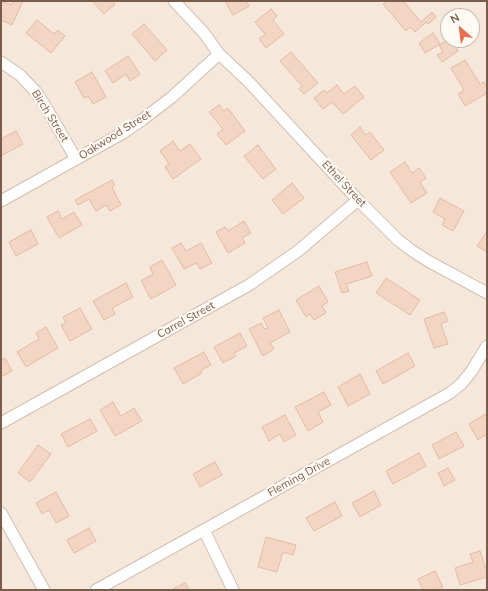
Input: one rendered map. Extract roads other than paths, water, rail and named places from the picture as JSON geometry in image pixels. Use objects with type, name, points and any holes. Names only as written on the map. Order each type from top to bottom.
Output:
[{"type":"street","name":"Ethel Street","points":[[174,1],[204,33],[219,54],[247,80],[358,200],[397,239],[411,250],[487,293]]},
{"type":"street","name":"Oakwood Street","points":[[1,201],[142,120],[172,97],[219,54]]},
{"type":"street","name":"Birch Street","points":[[1,62],[20,76],[36,92],[76,159]]},
{"type":"street","name":"Carrel Street","points":[[1,423],[249,285],[298,251],[358,200]]},
{"type":"street","name":"Fleming Drive","points":[[96,590],[450,393],[461,384],[471,372],[487,346]]},
{"type":"street","points":[[1,513],[44,590]]},
{"type":"street","points":[[204,530],[233,590]]}]
